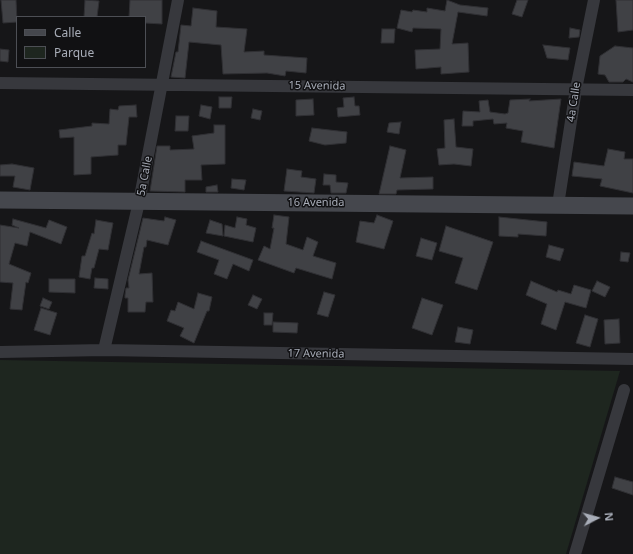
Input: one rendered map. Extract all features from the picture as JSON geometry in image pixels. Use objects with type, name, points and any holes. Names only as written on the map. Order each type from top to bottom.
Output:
[{"type":"main road","name":"16 Avenida","points":[[0,200],[633,206]]},
{"type":"street","name":"5a Calle","points":[[104,350],[140,202],[178,0]]},
{"type":"street","name":"4a Calle","points":[[558,205],[576,89],[594,0]]},
{"type":"street","name":"15 Avenida","points":[[0,83],[633,90]]},
{"type":"street","name":"17 Avenida","points":[[0,352],[104,350],[633,359]]},
{"type":"street","points":[[575,554],[624,390]]},
{"type":"green space","points":[[0,360],[620,371],[566,554],[0,554]]},
{"type":"building","points":[[1,0],[16,0],[16,22],[3,23]]},
{"type":"building","points":[[85,0],[99,1],[97,16],[84,16]]},
{"type":"building","points":[[130,0],[162,0],[162,24],[146,23],[146,16],[129,16]]},
{"type":"building","points":[[447,0],[460,5],[488,8],[487,16],[458,12],[452,44],[468,43],[469,72],[441,74],[441,67],[416,69],[415,50],[440,49],[441,29],[413,28],[412,32],[397,28],[401,10],[427,12],[427,8],[445,11]]},
{"type":"building","points":[[517,0],[528,0],[522,17],[512,14]]},
{"type":"building","points":[[616,0],[633,0],[633,30],[618,32]]},
{"type":"building","points":[[193,8],[217,11],[216,27],[247,29],[244,52],[264,51],[264,55],[307,58],[306,73],[286,71],[285,76],[267,73],[223,74],[221,45],[189,42],[185,78],[171,77],[176,52],[178,52],[181,25],[191,26]]},
{"type":"building","points":[[570,28],[580,30],[579,37],[569,38]]},
{"type":"building","points":[[382,29],[395,29],[394,43],[381,43]]},
{"type":"building","points":[[543,45],[570,48],[568,60],[547,58]]},
{"type":"building","points":[[615,46],[633,48],[633,82],[626,79],[623,82],[609,82],[605,75],[598,74],[600,56]]},
{"type":"building","points":[[0,49],[9,50],[8,62],[0,61]]},
{"type":"building","points":[[219,97],[232,97],[231,108],[219,108]]},
{"type":"building","points":[[354,97],[355,106],[359,106],[360,115],[338,117],[337,108],[344,107],[343,98]]},
{"type":"building","points":[[313,99],[314,115],[296,116],[296,100]]},
{"type":"building","points":[[530,99],[529,101],[561,99],[554,148],[521,142],[523,131],[506,128],[507,123],[494,124],[493,119],[473,121],[473,126],[462,126],[463,111],[480,112],[479,101],[488,100],[490,112],[505,114],[508,113],[510,100]]},
{"type":"building","points":[[136,105],[137,117],[129,117],[126,145],[118,145],[118,155],[91,157],[91,174],[74,175],[74,137],[60,138],[59,130],[92,126],[92,123],[109,124],[110,109],[118,110],[119,106]]},
{"type":"building","points":[[201,105],[212,107],[210,119],[199,116]]},
{"type":"building","points":[[253,109],[262,111],[260,120],[251,118]]},
{"type":"building","points":[[176,116],[189,116],[188,131],[175,131]]},
{"type":"building","points":[[454,119],[456,147],[473,149],[471,166],[454,164],[439,165],[437,149],[445,148],[444,120]]},
{"type":"building","points":[[401,122],[399,134],[387,132],[389,123]]},
{"type":"building","points":[[214,125],[225,125],[225,164],[201,165],[202,180],[185,180],[185,192],[150,191],[157,146],[170,146],[170,150],[194,149],[192,136],[214,133]]},
{"type":"building","points":[[312,128],[347,132],[346,143],[325,145],[309,141]]},
{"type":"building","points":[[390,146],[406,150],[400,178],[433,177],[433,189],[397,190],[396,194],[379,194]]},
{"type":"building","points":[[608,149],[625,152],[624,159],[633,159],[633,193],[600,186],[602,179],[572,176],[574,162],[604,166]]},
{"type":"building","points":[[12,164],[34,168],[30,190],[13,187],[15,176],[0,176],[0,165]]},
{"type":"building","points":[[287,169],[302,171],[301,177],[316,179],[314,193],[284,191]]},
{"type":"building","points":[[324,174],[336,175],[336,182],[348,183],[346,193],[331,193],[330,185],[323,185]]},
{"type":"building","points":[[232,179],[246,180],[244,190],[231,188]]},
{"type":"building","points":[[217,185],[218,192],[206,192],[206,187]]},
{"type":"building","points":[[274,215],[289,217],[286,244],[303,250],[307,237],[318,242],[313,256],[336,263],[332,279],[296,268],[294,273],[258,260],[264,246],[270,249],[274,228],[272,228]]},
{"type":"building","points":[[377,215],[393,221],[384,249],[356,242],[360,221],[374,223]]},
{"type":"building","points":[[165,217],[176,220],[168,245],[147,240],[146,247],[144,247],[139,274],[152,273],[153,302],[146,302],[145,312],[128,312],[128,298],[125,298],[126,288],[129,288],[128,280],[143,218],[164,221]]},
{"type":"building","points":[[237,217],[247,219],[246,225],[256,228],[253,242],[224,236],[225,225],[235,228]]},
{"type":"building","points":[[499,217],[547,222],[546,236],[518,234],[518,237],[499,236]]},
{"type":"building","points":[[13,219],[46,228],[49,220],[67,227],[61,244],[30,232],[27,246],[15,243],[9,264],[31,273],[28,283],[26,282],[22,310],[10,309],[13,283],[0,282],[0,225],[19,228],[12,225]]},
{"type":"building","points":[[96,220],[113,223],[108,250],[99,249],[94,268],[92,268],[90,279],[79,277],[82,256],[85,256],[92,233],[94,234]]},
{"type":"building","points":[[210,220],[222,224],[223,236],[206,233]]},
{"type":"building","points":[[446,226],[493,242],[477,290],[455,283],[463,258],[439,251]]},
{"type":"building","points":[[421,238],[437,243],[432,260],[416,256]]},
{"type":"building","points":[[201,241],[253,260],[249,271],[233,264],[227,279],[214,274],[219,260],[197,252]]},
{"type":"building","points":[[549,245],[564,249],[560,261],[546,257]]},
{"type":"building","points":[[621,252],[630,253],[628,262],[620,261]]},
{"type":"building","points":[[95,278],[108,279],[108,289],[94,288]]},
{"type":"building","points":[[49,279],[75,279],[75,293],[49,292]]},
{"type":"building","points":[[531,281],[557,292],[558,290],[571,294],[574,285],[591,290],[586,308],[565,302],[556,330],[541,324],[547,304],[526,295]]},
{"type":"building","points":[[597,281],[610,287],[605,297],[592,291]]},
{"type":"building","points":[[324,292],[335,295],[328,317],[317,314]]},
{"type":"building","points":[[198,293],[212,297],[209,311],[207,311],[194,343],[180,336],[184,328],[167,321],[171,310],[175,311],[178,302],[194,309]]},
{"type":"building","points":[[253,295],[262,299],[257,309],[248,305]]},
{"type":"building","points":[[43,298],[52,302],[49,309],[40,306]]},
{"type":"building","points":[[422,298],[443,305],[432,335],[412,328]]},
{"type":"building","points":[[41,308],[57,313],[50,335],[34,330]]},
{"type":"building","points":[[264,313],[273,313],[272,325],[264,325]]},
{"type":"building","points":[[585,315],[598,319],[590,347],[576,343]]},
{"type":"building","points":[[619,319],[620,343],[605,344],[604,320]]},
{"type":"building","points":[[273,322],[298,323],[297,333],[273,332]]},
{"type":"building","points":[[458,327],[473,330],[470,344],[455,342]]},
{"type":"building","points":[[615,477],[633,482],[633,495],[612,488]]}]
